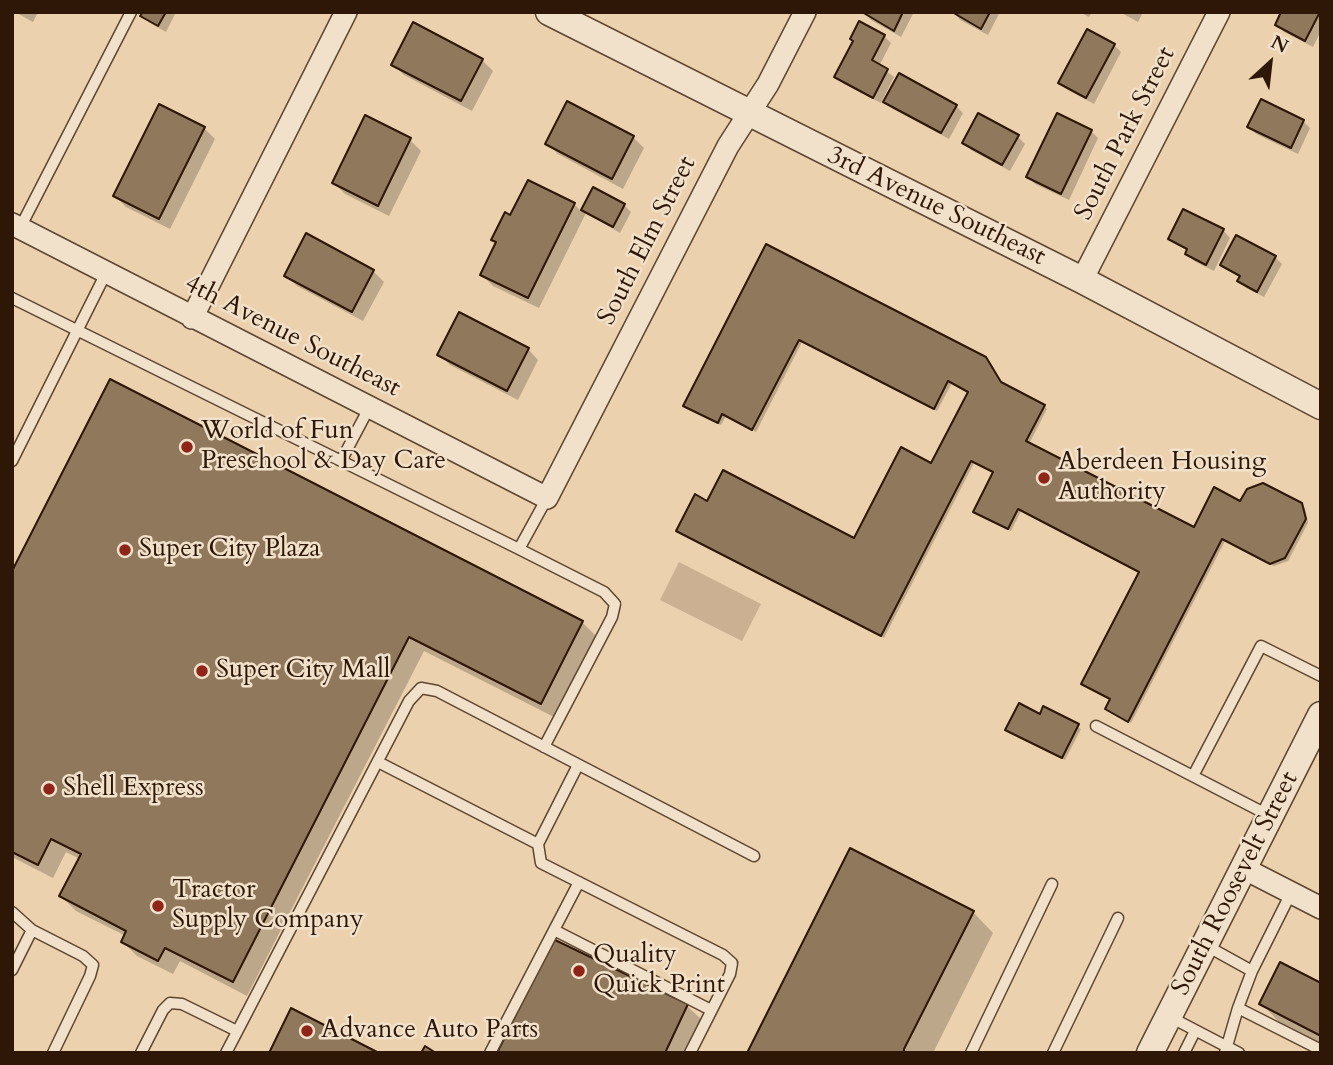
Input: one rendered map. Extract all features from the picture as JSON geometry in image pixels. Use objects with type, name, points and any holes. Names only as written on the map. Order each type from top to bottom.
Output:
[{"type":"street","points":[[192,318],[346,12]]},
{"type":"street","name":"3rd Avenue Southeast","points":[[549,12],[1082,280],[1321,406]]},
{"type":"street","name":"South Elm Street","points":[[547,499],[728,146],[768,84],[804,12]]},
{"type":"street","name":"South Park Street","points":[[1082,280],[1219,12]]},
{"type":"street","name":"4th Avenue Southeast","points":[[16,226],[547,499]]},
{"type":"street","name":"South Roosevelt Street","points":[[1150,1053],[1321,715]]},
{"type":"street","points":[[1243,868],[1321,908]]},
{"type":"lane","points":[[16,226],[131,12]]},
{"type":"lane","points":[[12,461],[106,273]]},
{"type":"lane","points":[[12,298],[604,592],[615,604],[612,617],[544,747]]},
{"type":"lane","points":[[341,461],[369,408]]},
{"type":"lane","points":[[519,549],[547,499]]},
{"type":"lane","points":[[1192,776],[1261,646],[1321,676]]},
{"type":"lane","points":[[226,1053],[409,701],[421,688],[437,691],[754,856]]},
{"type":"lane","points":[[1096,726],[1270,816]]},
{"type":"lane","points":[[378,762],[538,844]]},
{"type":"lane","points":[[578,765],[538,844],[541,863],[732,963],[730,974],[690,1053]]},
{"type":"lane","points":[[490,1053],[579,882]]},
{"type":"lane","points":[[971,1053],[1052,884]]},
{"type":"lane","points":[[1226,1050],[1252,971],[1291,893]]},
{"type":"lane","points":[[12,912],[32,930],[83,956],[93,965],[53,1053]]},
{"type":"lane","points":[[1053,1053],[1118,918]]},
{"type":"lane","points":[[12,970],[32,930]]},
{"type":"lane","points":[[554,930],[711,1010]]},
{"type":"lane","points":[[1205,945],[1252,971]]},
{"type":"lane","points":[[141,1053],[163,1010],[170,1003],[182,1004],[237,1031]]},
{"type":"lane","points":[[1238,1008],[1321,1050]]},
{"type":"lane","points":[[1169,1017],[1226,1050],[1239,1053]]},
{"type":"lane","points":[[1184,1053],[1195,1031]]},
{"type":"shaded area","points":[[679,562],[761,604],[742,641],[660,600]]},
{"type":"building","points":[[143,12],[166,12],[158,26],[140,16]]},
{"type":"building","points":[[862,12],[903,12],[894,31]]},
{"type":"building","points":[[952,12],[990,12],[981,29]]},
{"type":"building","points":[[1281,12],[1320,12],[1305,41],[1275,25]]},
{"type":"building","points":[[859,21],[885,35],[872,60],[888,69],[873,98],[834,77],[853,41],[850,39]]},
{"type":"building","points":[[413,22],[483,59],[461,101],[391,65]]},
{"type":"building","points":[[1087,29],[1115,44],[1086,98],[1058,83]]},
{"type":"building","points":[[899,73],[957,105],[941,133],[883,102]]},
{"type":"building","points":[[1261,99],[1304,120],[1291,148],[1247,127]]},
{"type":"building","points":[[567,101],[634,136],[612,179],[545,144]]},
{"type":"building","points":[[159,104],[205,127],[159,219],[113,196]]},
{"type":"building","points":[[978,113],[1019,135],[1002,165],[962,143]]},
{"type":"building","points":[[1057,113],[1092,130],[1061,194],[1026,177]]},
{"type":"building","points":[[365,115],[411,138],[378,206],[332,183]]},
{"type":"building","points":[[528,180],[575,203],[528,298],[480,275],[496,242],[491,240],[505,212],[510,215]]},
{"type":"building","points":[[593,187],[625,204],[613,227],[581,210]]},
{"type":"building","points":[[1183,209],[1224,229],[1206,265],[1185,254],[1187,249],[1168,239]]},
{"type":"building","points":[[306,233],[374,270],[352,312],[284,276]]},
{"type":"building","points":[[1236,235],[1276,256],[1257,292],[1237,281],[1240,276],[1220,265]]},
{"type":"building","name":"Aberdeen Housing Authority","points":[[766,244],[986,357],[1001,382],[1045,405],[1026,441],[1194,527],[1214,487],[1240,501],[1247,489],[1263,483],[1302,503],[1306,519],[1285,558],[1270,564],[1222,539],[1128,722],[1105,709],[1110,699],[1081,684],[1139,572],[1018,509],[1008,529],[973,512],[993,472],[971,461],[881,636],[676,531],[695,494],[707,501],[723,470],[854,538],[901,447],[931,463],[968,392],[948,381],[934,409],[799,340],[752,430],[722,414],[718,423],[683,406]]},
{"type":"building","points":[[459,312],[529,348],[507,391],[437,355]]},
{"type":"building","name":"Super City Mall","points":[[110,379],[583,621],[541,704],[409,637],[233,982],[165,948],[158,961],[121,942],[126,931],[59,896],[81,854],[51,839],[38,865],[12,852],[12,571]]},
{"type":"building","points":[[1019,703],[1040,714],[1043,706],[1079,724],[1062,758],[1005,730]]},
{"type":"building","points":[[850,848],[974,911],[904,1053],[747,1053]]},
{"type":"building","name":"Quality Quick Print","points":[[553,939],[688,1004],[665,1053],[497,1053]]},
{"type":"building","points":[[1280,962],[1321,983],[1321,1036],[1259,1004]]},
{"type":"building","name":"Advance Auto Parts","points":[[291,1008],[379,1053],[269,1053]]},
{"type":"building","points":[[425,1046],[436,1053],[421,1053]]},
{"type":"place","name":"World of Fun Preschool & Day Care","points":[[187,447]]},
{"type":"place","name":"Aberdeen Housing Authority","points":[[1044,478]]},
{"type":"place","name":"Super City Plaza","points":[[125,550]]},
{"type":"place","name":"Super City Mall","points":[[202,671]]},
{"type":"place","name":"Shell Express","points":[[49,789]]},
{"type":"place","name":"Tractor Supply Company","points":[[158,906]]},
{"type":"place","name":"Quality Quick Print","points":[[579,971]]},
{"type":"place","name":"Advance Auto Parts","points":[[307,1031]]}]
